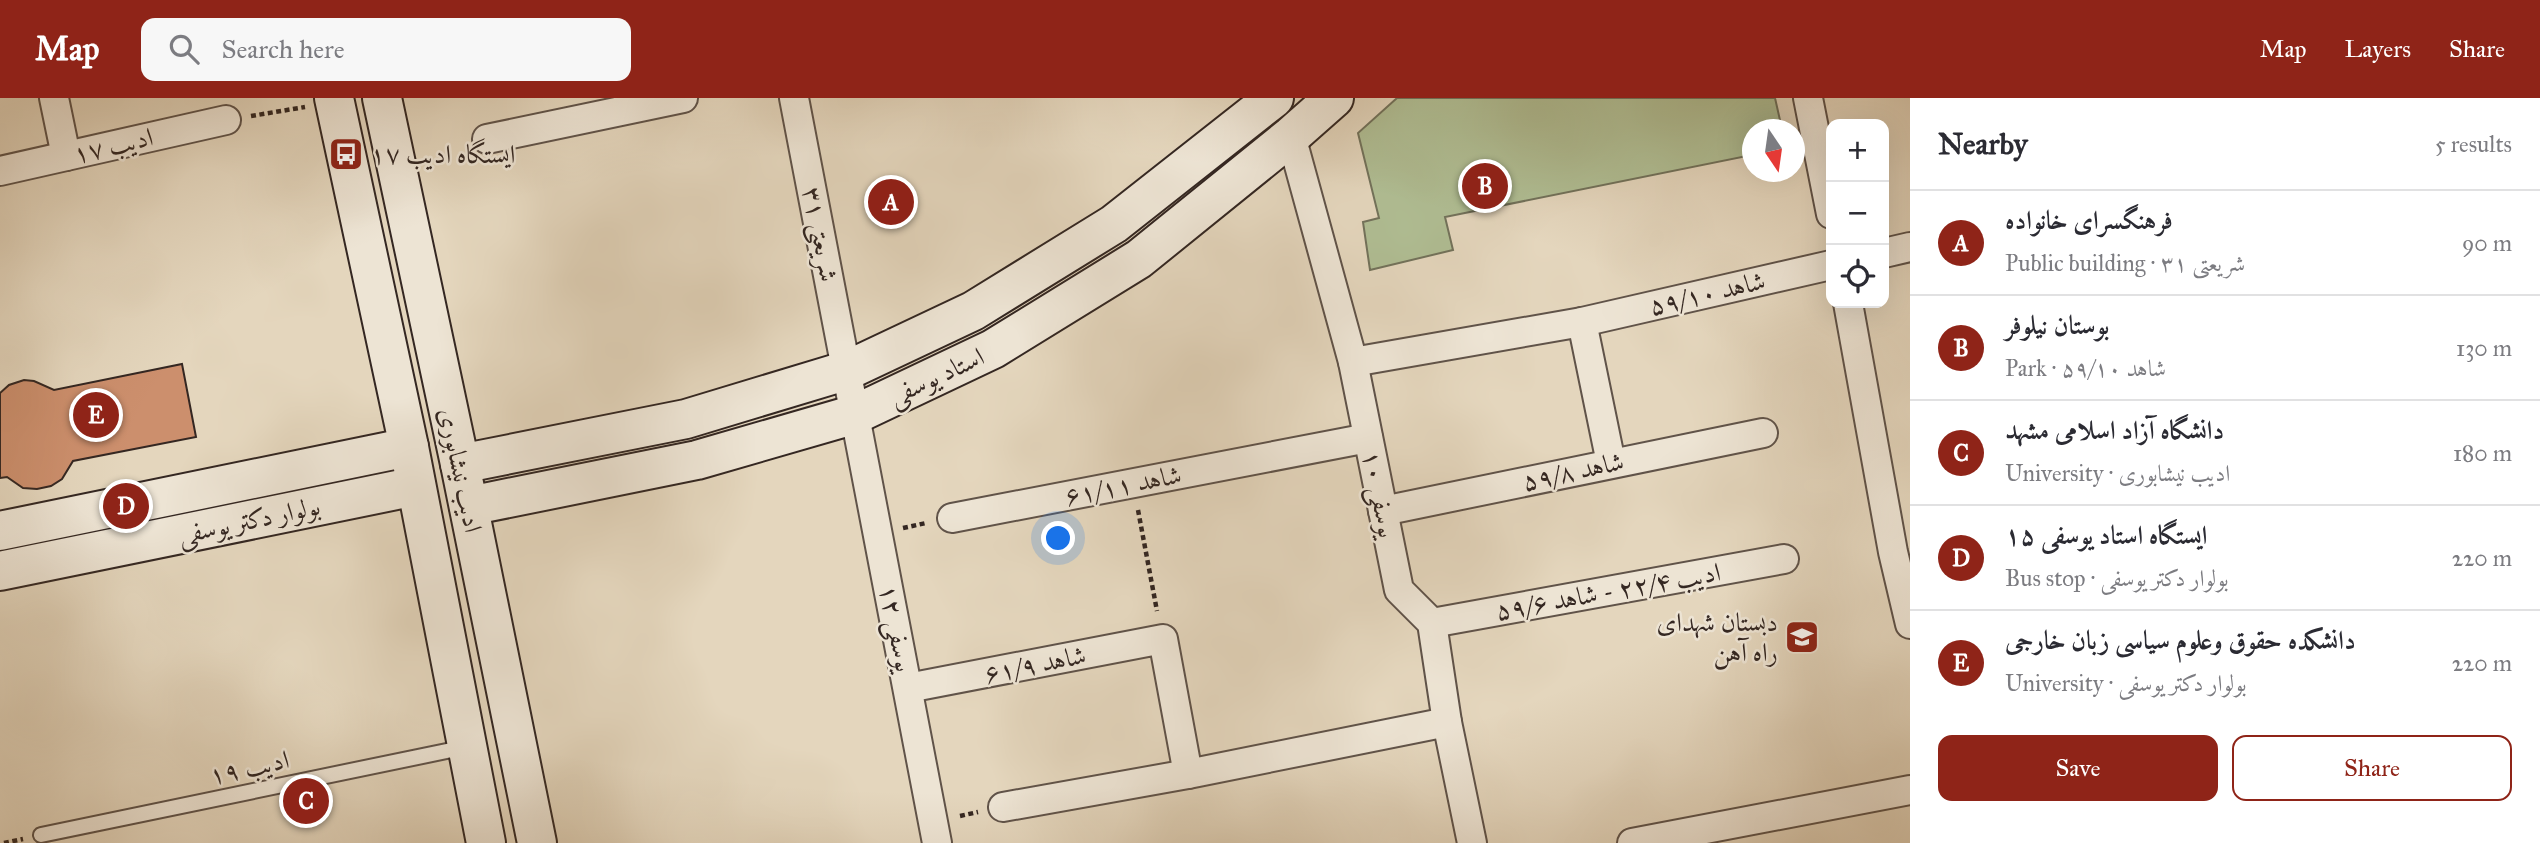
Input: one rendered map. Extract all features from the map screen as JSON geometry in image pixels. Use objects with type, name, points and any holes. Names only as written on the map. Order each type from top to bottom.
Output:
[{"type":"street","points":[[54,98],[66,156]]},
{"type":"street","name":"ادیب نیشابوری","points":[[382,98],[537,843]]},
{"type":"street","points":[[487,139],[683,98]]},
{"type":"street","name":"شریعتی ۳۱","points":[[794,98],[856,414]]},
{"type":"street","name":"استاد یوسفی","points":[[468,506],[696,460],[856,414],[993,349],[1139,259],[1334,98]]},
{"type":"street","points":[[1808,98],[1826,189]]},
{"type":"street","name":"ادیب نیشابوری","points":[[335,100],[409,447],[486,843]]},
{"type":"street","name":"استاد یوسفی","points":[[460,464],[686,419],[848,370],[972,311],[1114,224],[1267,100]]},
{"type":"street","name":"ادیب ۱۷","points":[[0,171],[226,120]]},
{"type":"street","name":"یوسفی ۱۰","points":[[1291,136],[1353,362],[1399,590],[1432,623]]},
{"type":"street","points":[[1889,252],[1910,247]]},
{"type":"street","name":"شاهد ۵۹/‍۱۰","points":[[1353,362],[1582,322],[1826,266]]},
{"type":"street","points":[[1849,308],[1902,550],[1910,624]]},
{"type":"street","points":[[1582,322],[1611,463]]},
{"type":"street","name":"یوسفی ۱۲","points":[[856,414],[935,832]]},
{"type":"street","name":"شاهد ۵۹/۸","points":[[1382,511],[1763,433]]},
{"type":"street","name":"شاهد ۶۱/۱۱","points":[[952,518],[1368,438]]},
{"type":"street","name":"بولوار دکتر یوسفی","points":[[0,531],[409,447]]},
{"type":"street","name":"بولوار دکتر یوسفی","points":[[0,571],[416,486]]},
{"type":"street","name":"ادیب ۲۲/۴ - شاهد ۵۹/۶","points":[[1432,623],[1784,559]]},
{"type":"street","points":[[1432,623],[1447,722],[1472,843]]},
{"type":"street","points":[[1163,639],[1188,774]]},
{"type":"street","name":"شاهد ۶۱/۹","points":[[908,688],[1163,639]]},
{"type":"street","points":[[1003,807],[1188,774],[1447,722]]},
{"type":"street","points":[[1632,843],[1910,790]]},
{"type":"lane","name":"ادیب ۱۹","points":[[41,835],[467,747]]},
{"type":"path","points":[[226,120],[335,100]]},
{"type":"path","points":[[1133,483],[1163,639]]},
{"type":"path","points":[[878,533],[952,518]]},
{"type":"path","points":[[935,832],[1003,807]]},
{"type":"green space","points":[[1397,98],[1775,98],[1780,119],[1742,119],[1742,157],[1445,217],[1453,250],[1370,270],[1363,222],[1379,218],[1358,133]]},
{"type":"building","points":[[182,364],[196,437],[73,461],[62,479],[51,486],[37,489],[23,488],[7,477],[0,478],[0,393],[9,385],[24,380],[34,381],[54,390]]},
{"type":"place","name":"ایستگاه ادیب ۱۷","points":[[346,154]]},
{"type":"place","name":"بوستان نیلوفر","points":[[1485,186]]},
{"type":"place","name":"فرهنگسرای خانواده","points":[[891,202]]},
{"type":"place","name":"دانشکده حقوق وعلوم سیاسی زبان خارجی","points":[[96,415]]},
{"type":"place","name":"ایستگاه استاد یوسفی ۱۵","points":[[126,506]]},
{"type":"place","name":"دبستان شهدای راه آهن","points":[[1802,637]]},
{"type":"place","name":"دانشگاه آزاد اسلامی مشهد","points":[[306,801]]}]
